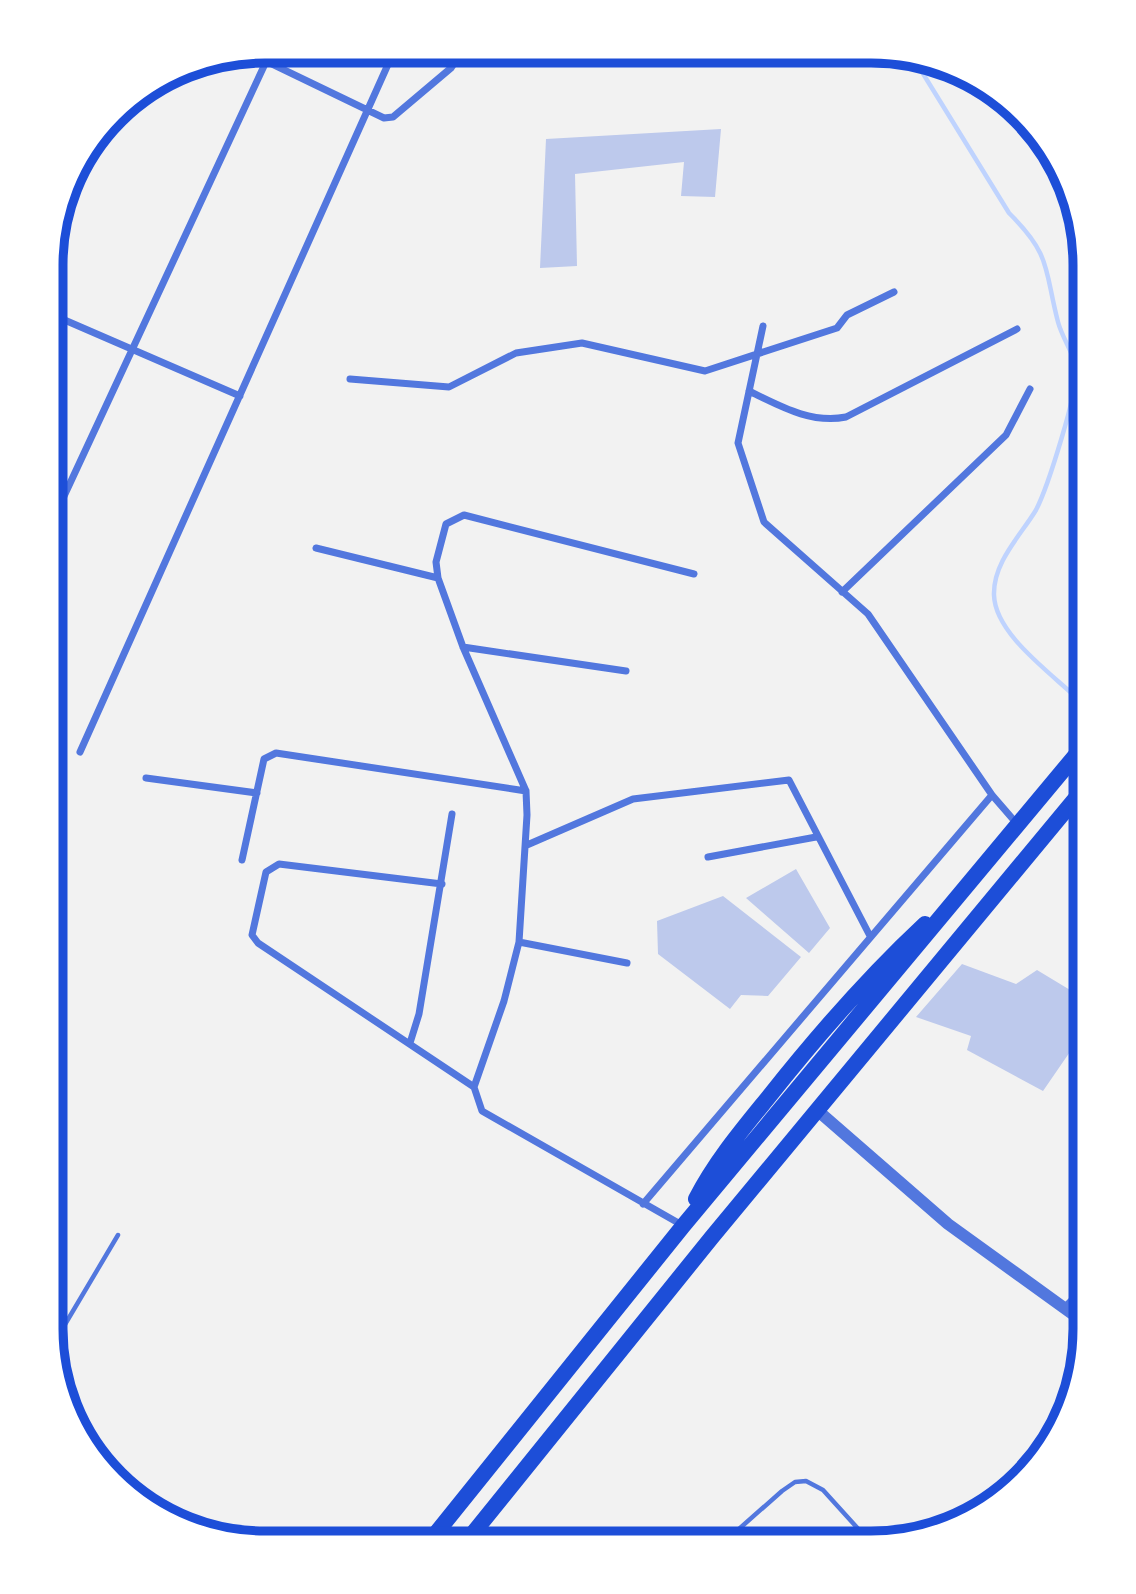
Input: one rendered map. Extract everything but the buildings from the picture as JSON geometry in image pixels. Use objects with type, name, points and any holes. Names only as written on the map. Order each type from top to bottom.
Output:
[{"type":"highway","points":[[438,1531],[682,1226],[1073,759]]},
{"type":"highway","points":[[475,1531],[817,1110],[1073,801]]},
{"type":"highway","points":[[682,1226],[712,1167],[810,1044],[883,963],[973,880]]},
{"type":"highway","points":[[795,1093],[817,1110]]},
{"type":"street","points":[[63,499],[265,63]]},
{"type":"street","points":[[270,63],[384,118],[393,117],[454,63]]},
{"type":"street","points":[[80,752],[388,63]]},
{"type":"street","points":[[350,379],[449,387],[516,353],[582,343],[705,371],[836,328],[847,315],[894,292]]},
{"type":"street","points":[[63,320],[240,396]]},
{"type":"street","points":[[763,326],[738,443],[764,522],[868,614],[992,795],[1018,826]]},
{"type":"street","points":[[749,391],[810,417],[829,420],[846,417],[1017,329]]},
{"type":"street","points":[[842,592],[1006,435],[1030,389]]},
{"type":"street","points":[[474,1087],[504,1001],[519,942],[527,845],[526,790],[463,647],[438,578],[436,562],[446,524],[464,515],[694,574]]},
{"type":"street","points":[[316,548],[438,578]]},
{"type":"street","points":[[463,647],[626,671]]},
{"type":"street","points":[[242,860],[264,759],[276,753],[526,790]]},
{"type":"street","points":[[146,778],[257,793]]},
{"type":"street","points":[[527,845],[633,799],[789,780],[816,837],[870,936]]},
{"type":"street","points":[[643,1204],[992,795]]},
{"type":"street","points":[[410,1043],[419,1014],[452,814]]},
{"type":"street","points":[[708,857],[816,837]]},
{"type":"street","points":[[442,884],[279,863],[266,872],[252,935],[258,943],[474,1087],[482,1111],[682,1226]]},
{"type":"street","points":[[519,942],[627,962]]},
{"type":"street","points":[[817,1110],[948,1224],[1073,1314]]},
{"type":"street","points":[[1064,1308],[1073,1299]]},
{"type":"lane","points":[[63,1328],[118,1235]]},
{"type":"lane","points":[[736,1531],[782,1490],[795,1482],[806,1482],[822,1490],[861,1531]]},
{"type":"waterway","points":[[920,70],[1009,213],[1040,252],[1060,328],[1073,358]]},
{"type":"waterway","points":[[1073,394],[1062,438],[1036,510],[1003,560],[998,571],[994,595],[997,610],[1016,640],[1073,695]]}]
